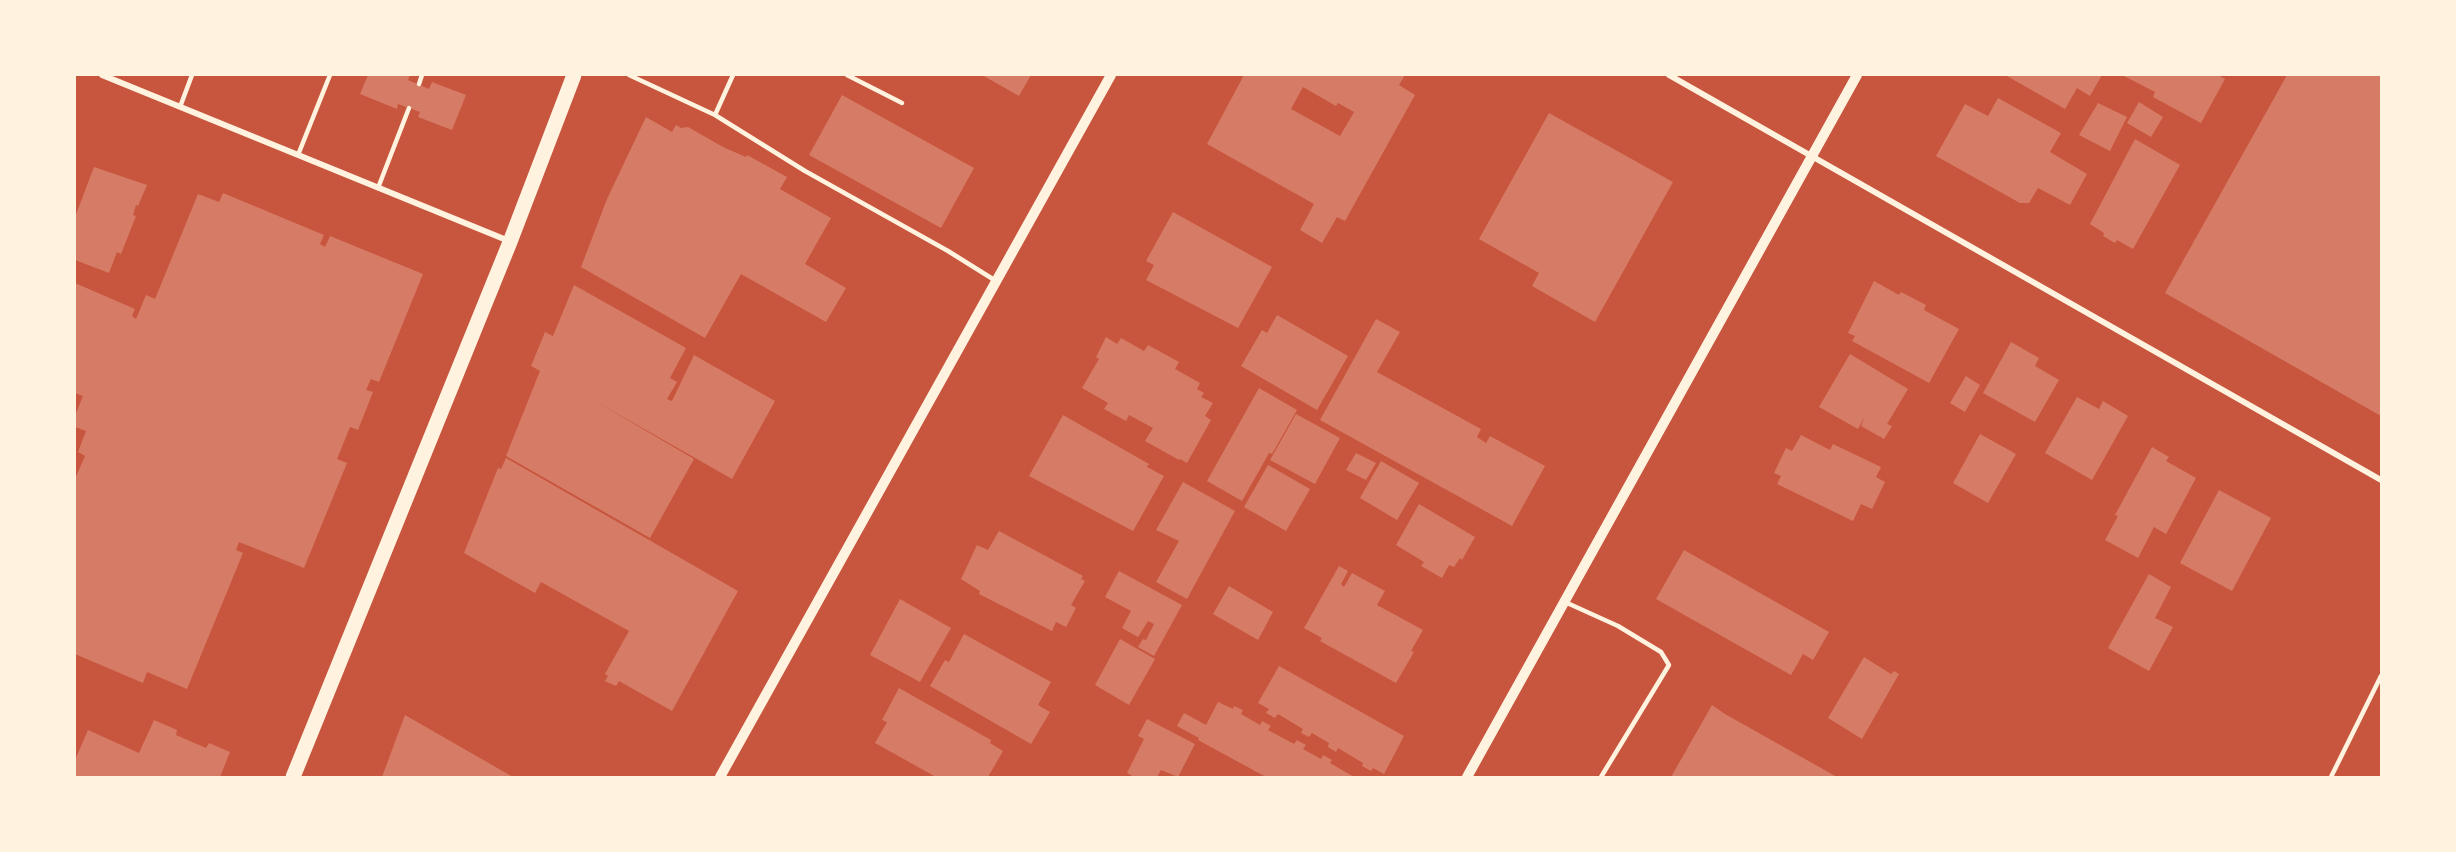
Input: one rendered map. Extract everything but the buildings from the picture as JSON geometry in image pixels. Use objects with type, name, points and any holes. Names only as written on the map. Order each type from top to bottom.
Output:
[{"type":"main road","points":[[293,777],[510,242],[574,75]]},
{"type":"street","points":[[102,75],[510,242]]},
{"type":"street","points":[[720,777],[1111,75]]},
{"type":"street","points":[[1668,75],[2381,480]]},
{"type":"street","points":[[1467,777],[1857,75]]},
{"type":"lane","points":[[180,107],[192,75]]},
{"type":"lane","points":[[298,155],[330,75]]},
{"type":"lane","points":[[419,84],[422,75]]},
{"type":"lane","points":[[629,75],[715,115],[805,171],[948,251],[996,281]]},
{"type":"lane","points":[[715,115],[734,75]]},
{"type":"lane","points":[[848,75],[902,103]]},
{"type":"lane","points":[[378,188],[409,108]]},
{"type":"lane","points":[[1565,602],[1618,626],[1661,652],[1669,665],[1601,777]]},
{"type":"lane","points":[[2331,777],[2381,676]]}]
